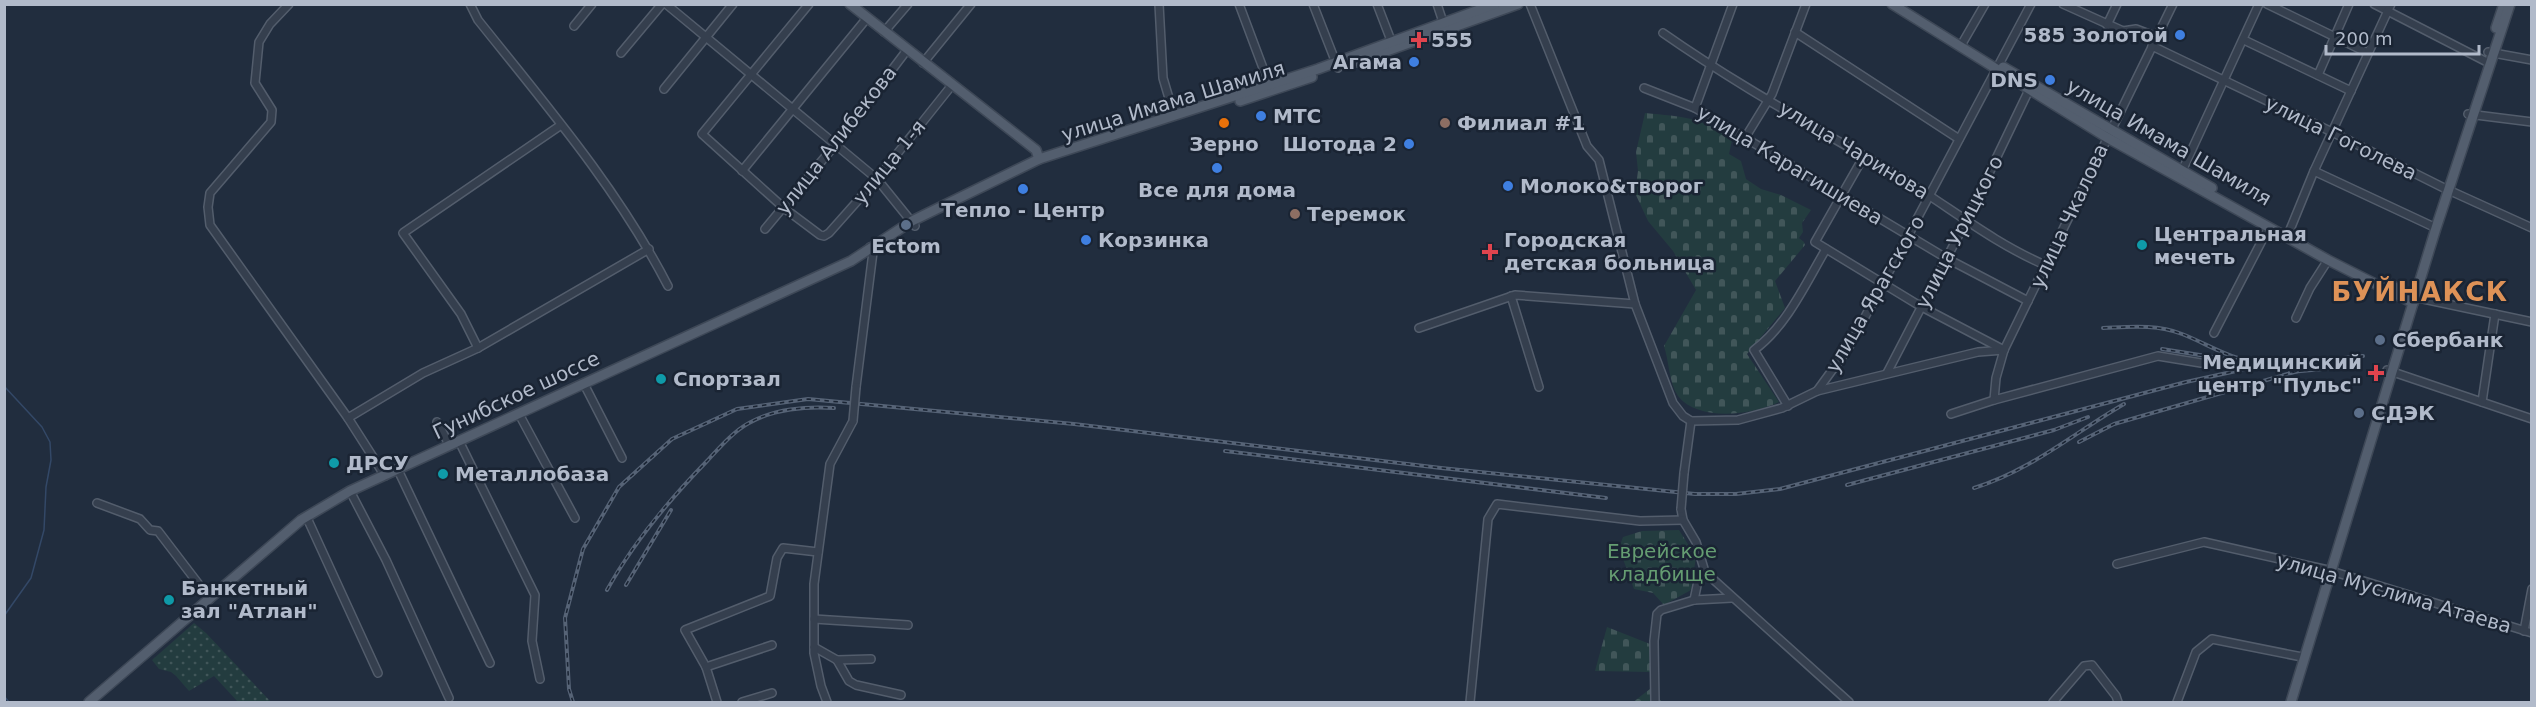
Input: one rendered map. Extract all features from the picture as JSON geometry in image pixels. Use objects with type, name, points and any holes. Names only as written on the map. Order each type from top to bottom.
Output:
[{"type":"main road","points":[[850,4],[1036,150],[1039,159]]},
{"type":"main road","name":"улица Имама Шамиля","points":[[871,250],[914,223],[1039,159],[1269,84],[1337,65],[1495,4]]},
{"type":"main road","name":"улица Имама Шамиля","points":[[914,223],[1048,160],[1518,4]]},
{"type":"main road","points":[[2289,702],[2433,227],[2504,4]]},
{"type":"main road","points":[[2488,55],[2510,4]]},
{"type":"main road","name":"улица Имама Шамиля","points":[[1897,5],[1963,42],[2029,90],[2269,227],[2288,234],[2411,299]]},
{"type":"main road","name":"улица Имама Шамиля","points":[[1897,5],[2108,134],[2182,171],[2328,260],[2411,299]]},
{"type":"main road","name":"Гунибское шоссе","points":[[89,702],[301,520],[330,501],[519,414],[552,396],[584,384],[871,250]]},
{"type":"main road","points":[[2289,702],[2330,570]]},
{"type":"street","points":[[289,4],[270,24],[259,42],[255,83],[272,110],[271,122],[210,193],[207,207],[210,225],[348,418],[385,476]]},
{"type":"street","points":[[470,4],[478,20],[622,207],[649,249],[668,286]]},
{"type":"street","points":[[574,26],[592,4]]},
{"type":"street","points":[[621,53],[662,4]]},
{"type":"street","points":[[666,4],[877,179],[914,223]]},
{"type":"street","points":[[664,89],[733,4]]},
{"type":"street","points":[[784,208],[702,134],[809,4]]},
{"type":"street","points":[[884,32],[908,4]]},
{"type":"street","points":[[923,63],[971,4]]},
{"type":"street","points":[[1159,4],[1163,78],[1174,116]]},
{"type":"street","points":[[1239,4],[1269,84]]},
{"type":"street","points":[[1313,4],[1337,65]]},
{"type":"street","points":[[1377,4],[1392,43]]},
{"type":"street","points":[[1437,4],[1444,25]]},
{"type":"street","points":[[1530,4],[1587,146],[1599,160],[1635,303],[1673,403],[1683,416],[1691,421],[1738,420],[1788,406],[1817,391],[1978,352],[2004,350]]},
{"type":"street","points":[[1695,108],[1733,4]]},
{"type":"street","points":[[1745,138],[1769,99],[1806,4]]},
{"type":"street","points":[[1963,42],[1985,4]]},
{"type":"street","name":"улица Ярагского","points":[[1817,391],[1849,347],[2031,4]]},
{"type":"street","points":[[2063,4],[2123,31],[2136,29],[2157,37]]},
{"type":"street","points":[[2107,25],[2117,4]]},
{"type":"street","name":"улица Чкалова","points":[[1994,400],[1996,378],[2004,350],[2173,4]]},
{"type":"street","points":[[2182,171],[2259,4]]},
{"type":"street","points":[[2267,4],[2368,53]]},
{"type":"street","points":[[2318,75],[2349,4]]},
{"type":"street","points":[[2374,4],[2389,8],[2488,55],[2532,60]]},
{"type":"street","points":[[2288,234],[2314,171],[2389,8]]},
{"type":"street","points":[[742,171],[867,18]]},
{"type":"street","points":[[1795,32],[1959,139]]},
{"type":"street","name":"улица Чаринова","points":[[1663,33],[1710,66],[1931,196],[2015,252],[2045,265]]},
{"type":"street","points":[[2244,40],[2351,91]]},
{"type":"street","name":"улица Гоголева","points":[[2152,46],[2446,189],[2532,228]]},
{"type":"street","name":"улица Алибекова","points":[[765,229],[835,145],[907,50]]},
{"type":"street","name":"улица 1-я","points":[[784,208],[824,236],[877,179],[952,85]]},
{"type":"street","name":"улица Карагишиева","points":[[1644,88],[1695,108],[1946,258],[2028,301]]},
{"type":"street","name":"улица Урицкого","points":[[1887,373],[1966,221],[2029,90]]},
{"type":"street","points":[[2470,114],[2532,122]]},
{"type":"street","points":[[478,348],[461,314],[403,233],[561,125]]},
{"type":"street","points":[[1864,156],[1815,242],[1920,306],[2004,350]]},
{"type":"street","points":[[2314,171],[2433,227]]},
{"type":"street","points":[[2214,333],[2269,227]]},
{"type":"street","points":[[348,418],[423,373],[478,348],[649,249]]},
{"type":"street","points":[[1788,406],[1754,351],[1765,342],[1794,303],[1826,249]]},
{"type":"street","points":[[827,702],[821,686],[814,647],[814,584],[830,464],[853,421],[871,250]]},
{"type":"street","points":[[2296,318],[2310,288],[2328,260]]},
{"type":"street","points":[[1419,328],[1511,296],[1635,303]]},
{"type":"street","points":[[1511,296],[1539,387]]},
{"type":"street","name":"улица Имама Шамиля","points":[[2411,299],[2532,322]]},
{"type":"street","points":[[2482,402],[2495,314]]},
{"type":"street","points":[[1951,414],[1994,400],[2158,356],[2202,363]]},
{"type":"street","points":[[2389,370],[2532,418]]},
{"type":"street","points":[[584,384],[622,458]]},
{"type":"street","points":[[519,414],[575,518]]},
{"type":"street","points":[[1691,421],[1681,509],[1683,520],[1696,542],[1706,572],[1849,702]]},
{"type":"street","points":[[436,422],[454,444],[535,595],[532,641],[540,679]]},
{"type":"street","points":[[398,470],[490,663]]},
{"type":"street","points":[[350,491],[386,560],[449,698]]},
{"type":"street","points":[[97,502],[140,519],[150,530],[158,531],[210,599]]},
{"type":"street","points":[[1470,702],[1488,519],[1497,504],[1640,521],[1683,520]]},
{"type":"street","points":[[307,518],[378,672]]},
{"type":"street","name":"улица Муслима Атаева","points":[[2117,564],[2204,542],[2330,570],[2528,632]]},
{"type":"street","points":[[717,702],[706,668],[686,630],[770,596],[777,558],[783,548],[818,552]]},
{"type":"street","points":[[1694,600],[1698,580],[1706,572]]},
{"type":"street","points":[[2528,632],[2532,589]]},
{"type":"street","points":[[1655,702],[1656,614],[1661,610],[1694,600],[1732,598]]},
{"type":"street","points":[[814,619],[908,625]]},
{"type":"street","points":[[2177,702],[2196,652],[2212,639],[2302,657]]},
{"type":"street","points":[[706,668],[771,645]]},
{"type":"street","points":[[814,647],[837,660],[849,681],[856,685],[901,694]]},
{"type":"street","points":[[837,660],[871,659]]},
{"type":"street","points":[[2053,702],[2084,666],[2092,665],[2116,696],[2118,702]]},
{"type":"street","points":[[742,702],[772,693]]},
{"type":"green space","points":[[1645,113],[1691,119],[1721,132],[1732,140],[1729,154],[1741,161],[1746,179],[1761,189],[1781,195],[1811,210],[1802,223],[1803,232],[1799,238],[1805,245],[1775,281],[1785,308],[1747,354],[1779,402],[1768,407],[1741,413],[1712,413],[1687,404],[1675,391],[1664,346],[1696,290],[1673,251],[1648,221],[1635,193],[1638,171],[1636,152]]},
{"type":"green space","name":"Еврейское кладбище","points":[[1679,530],[1696,557],[1691,590],[1664,605],[1653,593],[1634,589],[1619,548],[1623,537],[1642,531]]},
{"type":"green space","points":[[194,623],[271,702],[238,702],[214,676],[189,691],[171,672],[159,669],[152,660]]},
{"type":"green space","points":[[1607,627],[1650,644],[1650,672],[1595,671]]},
{"type":"green space","points":[[1650,689],[1662,702],[1633,702]]},
{"type":"waterway","points":[[4,386],[42,427],[50,442],[51,460],[46,487],[44,530],[31,578],[4,616]]},
{"type":"waterway","points":[[4,696],[9,702]]},
{"type":"railway","points":[[2103,328],[2142,327],[2172,331],[2240,359],[2261,362]]},
{"type":"railway","points":[[2162,349],[2225,359]]},
{"type":"railway","points":[[573,702],[569,689],[565,618],[583,549],[619,487],[672,439],[737,409],[808,399],[1074,424],[1441,468],[1695,494],[1736,494],[1780,489],[2186,382],[2259,366],[2363,356]]},
{"type":"railway","points":[[2290,372],[2355,366]]},
{"type":"railway","points":[[2079,442],[2114,424],[2298,371]]},
{"type":"railway","points":[[1974,488],[2033,462],[2124,404]]},
{"type":"railway","points":[[607,590],[629,554],[666,505],[738,430],[769,414],[802,408],[834,408]]},
{"type":"railway","points":[[1847,485],[2054,430],[2088,417]]},
{"type":"railway","points":[[1225,451],[1606,498]]},
{"type":"railway","points":[[626,585],[671,510]]},
{"type":"place","name":"585 Золотой","points":[[2180,35]]},
{"type":"place","name":"555","points":[[1419,40]]},
{"type":"place","name":"Агама","points":[[1414,62]]},
{"type":"place","name":"DNS","points":[[2050,80]]},
{"type":"place","name":"МТС","points":[[1261,116]]},
{"type":"place","name":"Зерно","points":[[1224,123]]},
{"type":"place","name":"Филиал #1","points":[[1445,123]]},
{"type":"place","name":"Шотода 2","points":[[1409,144]]},
{"type":"place","name":"Все для дома","points":[[1217,168]]},
{"type":"place","name":"Молоко&творог","points":[[1508,186]]},
{"type":"place","name":"Тепло - Центр","points":[[1023,189]]},
{"type":"place","name":"Теремок","points":[[1295,214]]},
{"type":"place","name":"Ectom","points":[[906,225]]},
{"type":"place","name":"Корзинка","points":[[1086,240]]},
{"type":"place","name":"Центральная мечеть","points":[[2142,245]]},
{"type":"place","name":"Городская детская больница","points":[[1490,252]]},
{"type":"place","name":"Сбербанк","points":[[2380,340]]},
{"type":"place","name":"Медицинский центр \"Пульс\"","points":[[2376,373]]},
{"type":"place","name":"Спортзал","points":[[661,379]]},
{"type":"place","name":"СДЭК","points":[[2359,413]]},
{"type":"place","name":"ДРСУ","points":[[334,463]]},
{"type":"place","name":"Металлобаза","points":[[443,474]]},
{"type":"place","name":"Банкетный зал \"Атлан\"","points":[[169,600]]},
{"type":"district","name":"БУЙНАКСК","points":[[2420,292]]}]
